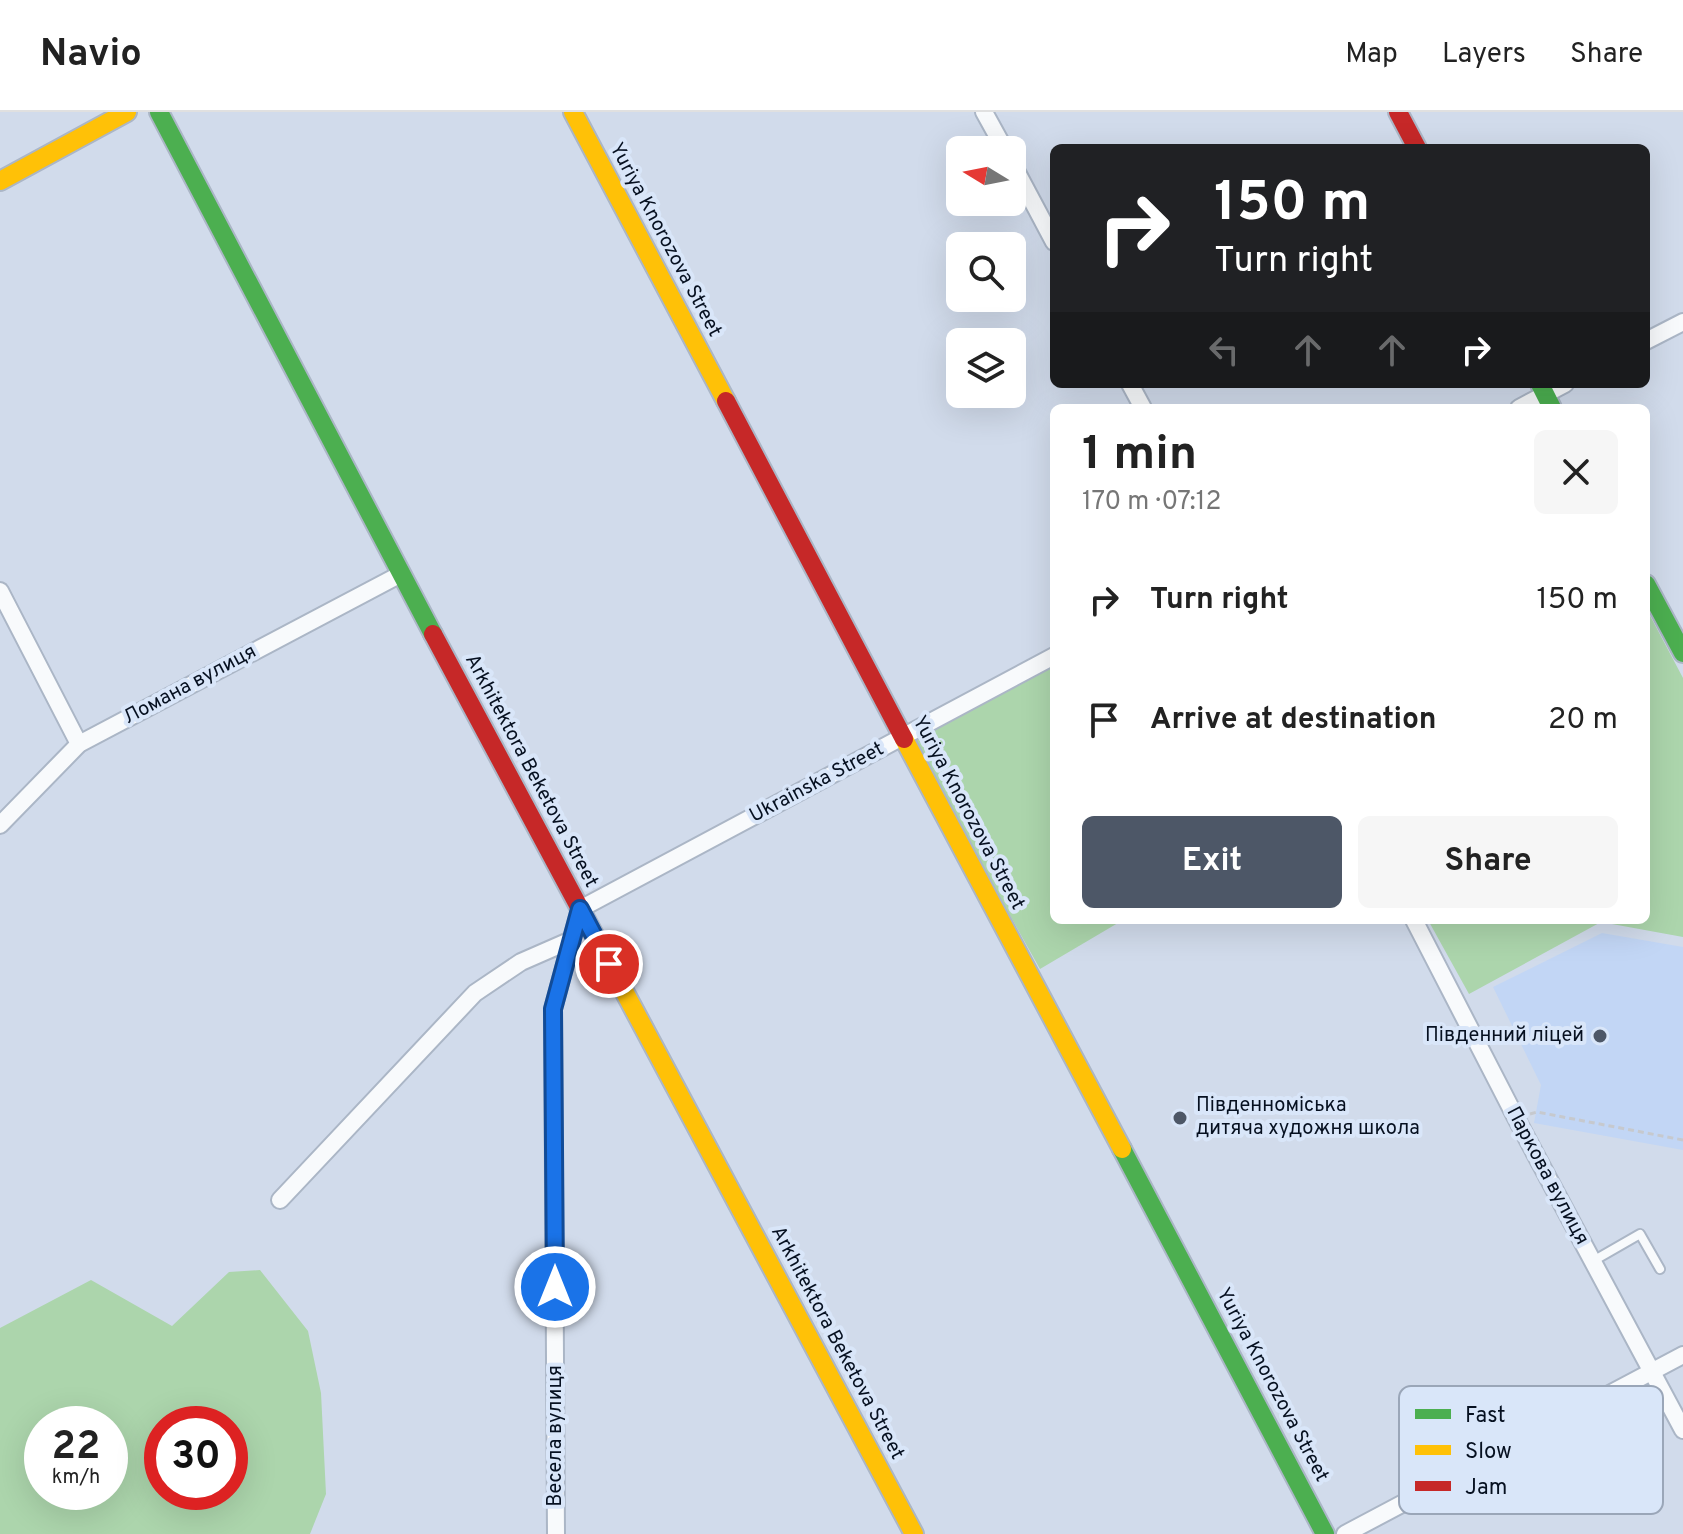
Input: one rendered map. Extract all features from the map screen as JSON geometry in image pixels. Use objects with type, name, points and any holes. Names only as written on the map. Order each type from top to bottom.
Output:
[{"type":"street","points":[[0,181],[127,112]]},
{"type":"street","name":"Arkhitektora Beketova Street","points":[[159,112],[401,574],[914,1534]]},
{"type":"street","name":"Yuriya Knorozova Street","points":[[573,112],[1325,1534]]},
{"type":"street","points":[[984,112],[997,136]]},
{"type":"street","points":[[1398,112],[1415,144]]},
{"type":"street","points":[[1026,189],[1050,234]]},
{"type":"street","points":[[1650,339],[1683,322]]},
{"type":"street","name":"Ломана вулиця","points":[[0,825],[79,744],[401,574]]},
{"type":"street","points":[[0,591],[79,744]]},
{"type":"street","points":[[1650,591],[1683,653]]},
{"type":"street","name":"Ukrainska Street","points":[[580,909],[1050,658]]},
{"type":"street","name":"Весела вулиця","points":[[556,1534],[553,1009],[580,909]]},
{"type":"street","name":"Паркова вулиця","points":[[1416,924],[1659,1386]]},
{"type":"street","points":[[280,1200],[475,993],[521,962],[569,941]]},
{"type":"street","points":[[1625,1386],[1683,1355]]},
{"type":"street","name":"Паркова вулиця","points":[[1663,1393],[1683,1430]]},
{"type":"street","points":[[1345,1534],[1399,1506]]},
{"type":"lane","points":[[1592,1261],[1640,1234],[1660,1269]]},
{"type":"path","points":[[1516,1118],[1537,1112],[1683,1140]]},
{"type":"shaded area","name":"Південний ліцей","points":[[1602,933],[1683,947],[1683,1150],[1534,1123],[1541,1085],[1493,987]]},
{"type":"green space","points":[[1650,616],[1683,678],[1683,937],[1612,924],[1650,924]]},
{"type":"green space","points":[[1050,665],[1050,924],[1116,924],[1040,969],[911,739]]},
{"type":"green space","points":[[1430,924],[1597,924],[1469,994]]},
{"type":"green space","points":[[260,1270],[308,1331],[321,1393],[326,1494],[310,1534],[0,1534],[0,1328],[91,1280],[172,1326],[229,1272]]},
{"type":"traffic: fast","points":[[159,112],[433,634]]},
{"type":"traffic: fast","points":[[1542,388],[1550,404]]},
{"type":"traffic: fast","points":[[1650,591],[1683,653]]},
{"type":"traffic: fast","points":[[1122,1149],[1325,1534]]},
{"type":"traffic: slow","points":[[0,181],[127,112]]},
{"type":"traffic: slow","points":[[573,112],[726,401]]},
{"type":"traffic: slow","points":[[904,739],[1122,1149]]},
{"type":"traffic: slow","points":[[616,976],[914,1534]]},
{"type":"traffic: jam","points":[[1398,112],[1415,144]]},
{"type":"traffic: jam","points":[[726,401],[904,739]]},
{"type":"traffic: jam","points":[[433,634],[616,976]]},
{"type":"place","name":"Південний ліцей","points":[[1600,1036]]},
{"type":"place","name":"Південноміська дитяча художня школа","points":[[1180,1118]]},
{"type":"route","points":[[555,1287],[553,1009],[580,909],[609,964]]}]
